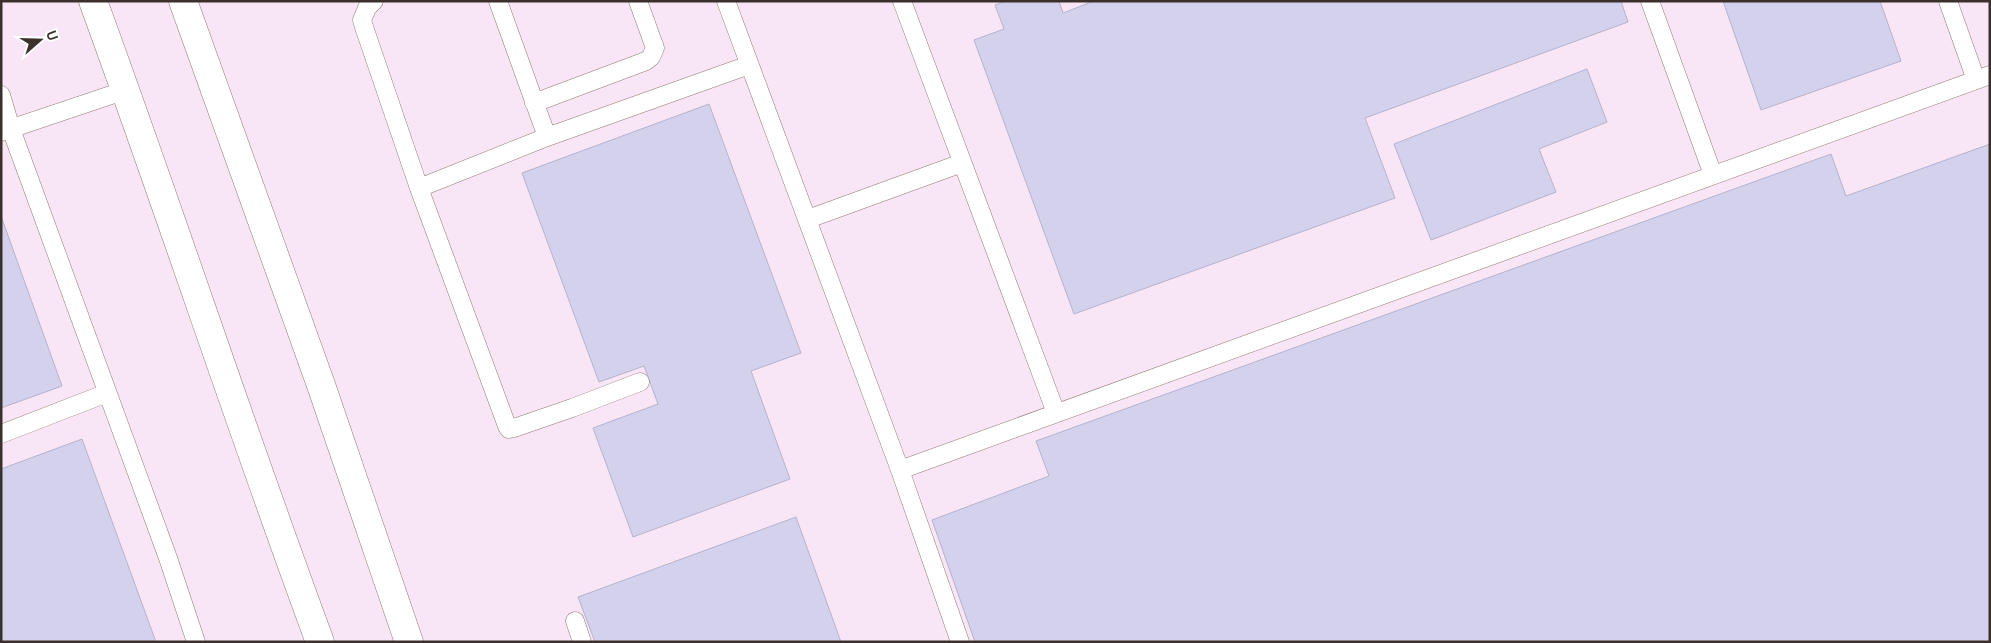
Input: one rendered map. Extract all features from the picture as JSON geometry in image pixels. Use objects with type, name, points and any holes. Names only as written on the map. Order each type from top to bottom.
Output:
[{"type":"street","points":[[93,1],[126,90],[270,506],[320,642]]},
{"type":"street","points":[[183,1],[321,385],[410,642]]},
{"type":"lane","points":[[374,1],[367,8],[362,20],[419,188],[507,426],[510,429],[640,382]]},
{"type":"lane","points":[[498,1],[547,137]]},
{"type":"lane","points":[[534,103],[646,61],[651,57],[655,48],[638,1]]},
{"type":"lane","points":[[726,1],[900,470],[960,642]]},
{"type":"lane","points":[[1650,1],[1713,175]]},
{"type":"lane","points":[[900,470],[1983,78],[1948,1]]},
{"type":"lane","points":[[908,3],[962,163],[1056,413]]},
{"type":"lane","points":[[419,188],[547,137],[749,65]]},
{"type":"lane","points":[[6,130],[126,90]]},
{"type":"lane","points":[[1,95],[6,130],[107,393],[168,558],[196,642]]},
{"type":"lane","points":[[808,219],[962,163]]},
{"type":"lane","points":[[1,434],[107,393]]},
{"type":"lane","points":[[575,621],[582,642]]},
{"type":"shaded area","points":[[1,1],[1990,1],[1990,642],[1,642]]},
{"type":"building","points":[[1006,1],[1059,1],[1063,13],[1094,1],[1621,1],[1628,22],[1365,118],[1395,198],[1074,314],[974,40],[1004,29],[995,5]]},
{"type":"building","points":[[1723,1],[1880,1],[1901,61],[1761,110]]},
{"type":"building","points":[[1587,69],[1607,122],[1539,149],[1556,192],[1431,240],[1394,144]]},
{"type":"building","points":[[709,104],[801,353],[751,371],[790,479],[633,537],[593,428],[658,404],[644,366],[599,382],[522,173]]},
{"type":"building","points":[[1990,144],[1990,642],[975,642],[932,520],[1049,476],[1036,441],[1831,154],[1846,196]]},
{"type":"building","points":[[1,216],[62,386],[1,408]]},
{"type":"building","points":[[82,439],[156,642],[1,642],[1,469]]},
{"type":"building","points":[[796,517],[841,642],[595,642],[578,597]]}]
